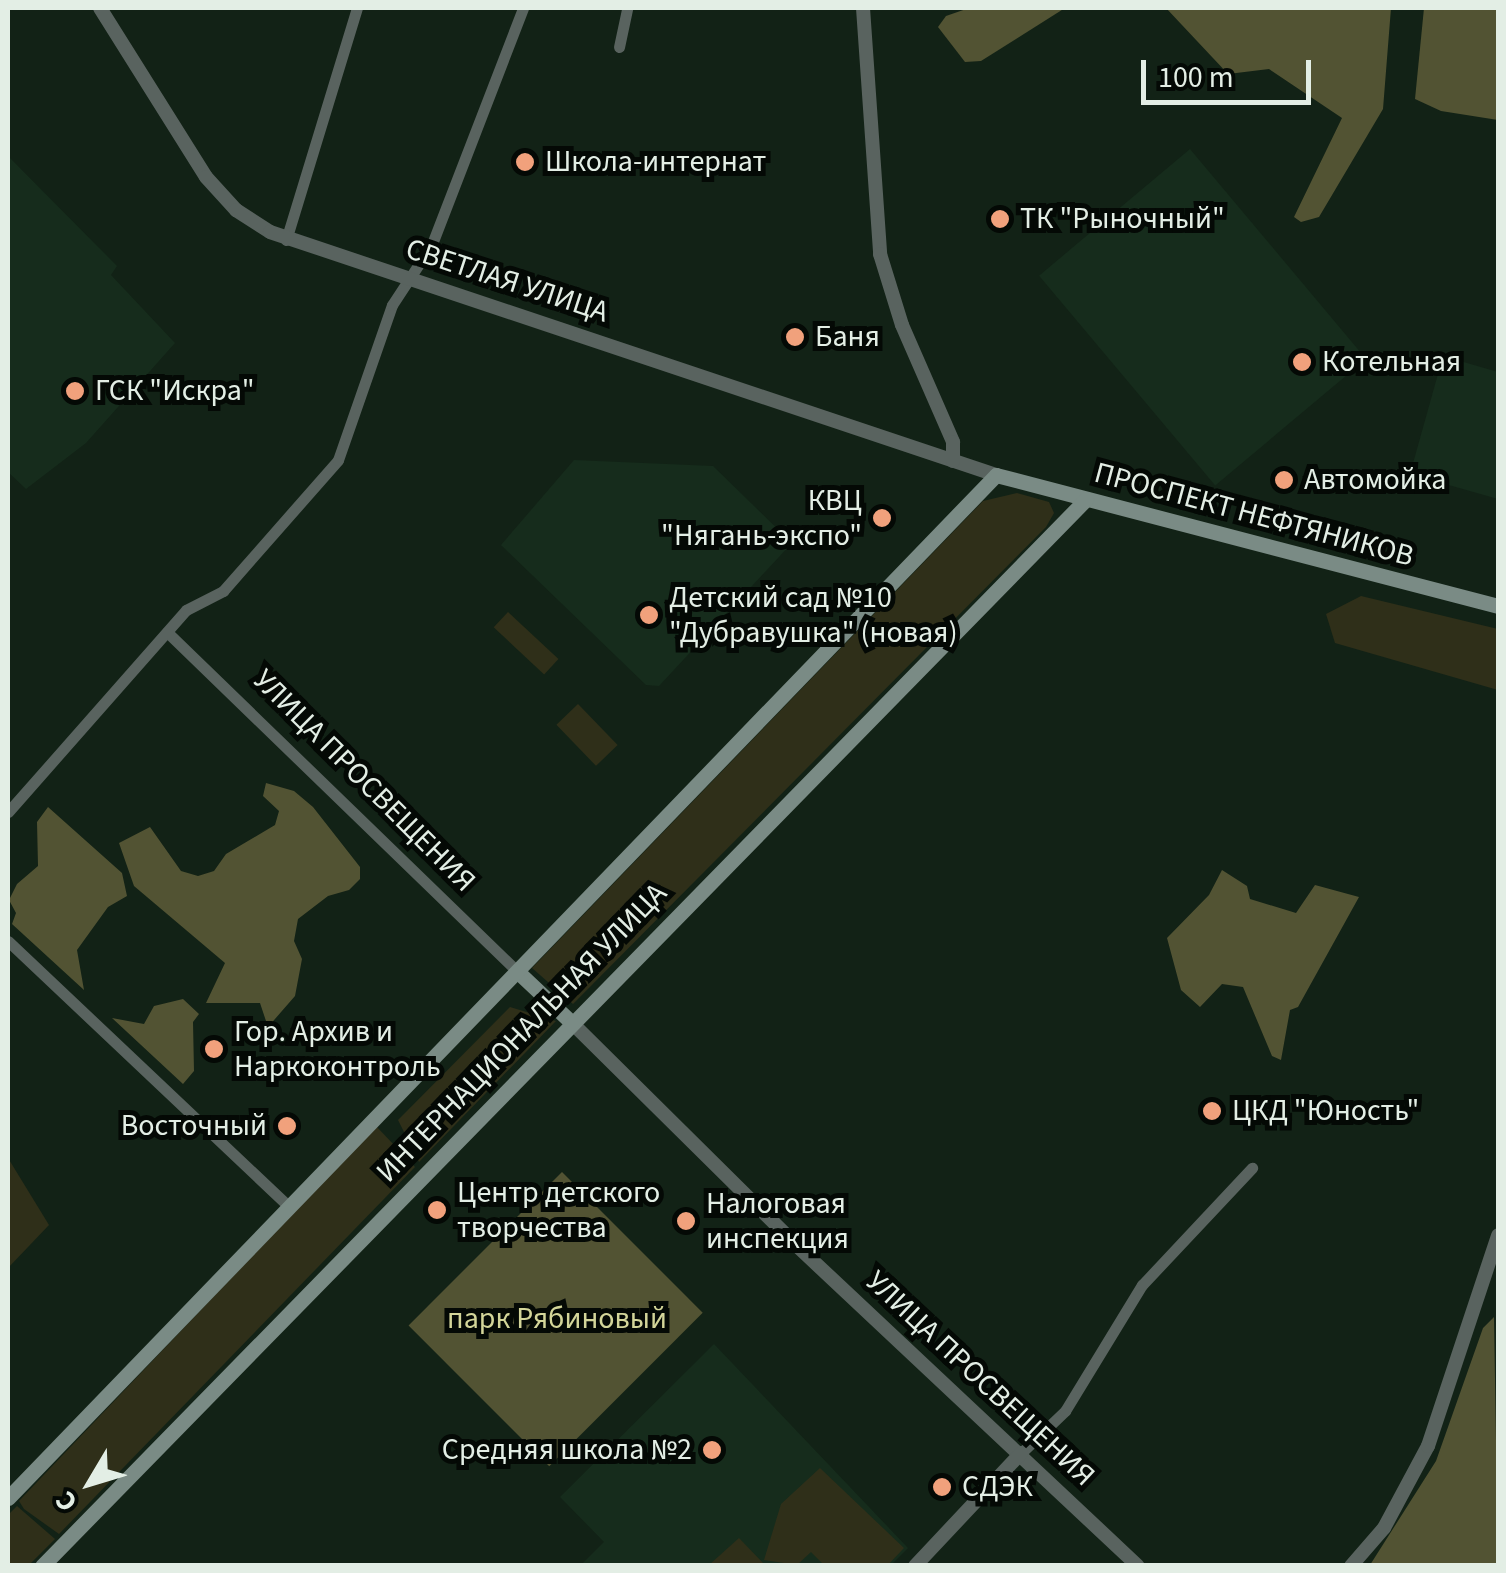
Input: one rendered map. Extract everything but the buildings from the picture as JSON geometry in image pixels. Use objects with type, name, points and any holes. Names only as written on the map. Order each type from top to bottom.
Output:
[{"type":"main road","name":"ПРОСПЕКТ НЕФТЯНИКОВ","points":[[996,475],[1498,606]]},
{"type":"main road","name":"ИНТЕРНАЦИОНАЛЬНАЯ УЛИЦА","points":[[8,1498],[996,475]]},
{"type":"main road","name":"ИНТЕРНАЦИОНАЛЬНАЯ УЛИЦА","points":[[42,1566],[1086,499]]},
{"type":"main road","points":[[519,973],[571,1022]]},
{"type":"street","name":"СВЕТЛАЯ УЛИЦА","points":[[100,8],[219,193],[286,240],[411,277],[996,475]]},
{"type":"street","points":[[286,240],[357,8]]},
{"type":"street","points":[[8,812],[186,610],[223,590],[333,468],[392,305],[432,244],[523,8]]},
{"type":"street","points":[[619,48],[627,8]]},
{"type":"street","points":[[862,8],[880,254],[902,325],[953,442],[953,461]]},
{"type":"street","name":"УЛИЦА ПРОСВЕЩЕНИЯ","points":[[167,632],[519,973]]},
{"type":"street","points":[[8,941],[290,1208]]},
{"type":"street","name":"УЛИЦА ПРОСВЕЩЕНИЯ","points":[[571,1022],[796,1244],[1138,1566]]},
{"type":"street","points":[[915,1566],[1065,1411],[1142,1285],[1252,1168]]},
{"type":"street","points":[[1351,1566],[1384,1528],[1423,1458],[1498,1235]]},
{"type":"shaded area","points":[[1190,149],[1366,359],[1215,486],[1039,276]]},
{"type":"shaded area","points":[[8,156],[117,266],[111,275],[175,343],[86,443],[26,489],[8,472]]},
{"type":"shaded area","points":[[1443,356],[1498,372],[1498,499],[1410,474]]},
{"type":"shaded area","name":"Детский сад №10 \"Дубравушка\" (новая)","points":[[574,460],[713,466],[792,543],[659,686],[646,685],[501,545]]},
{"type":"shaded area","points":[[1017,493],[1049,502],[1054,513],[1046,527],[573,1004],[532,968],[983,501]]},
{"type":"shaded area","points":[[1361,596],[1498,629],[1498,690],[1335,643],[1326,614]]},
{"type":"shaded area","points":[[508,612],[558,659],[544,674],[494,627]]},
{"type":"shaded area","points":[[578,704],[618,745],[596,766],[556,725]]},
{"type":"shaded area","points":[[510,1007],[556,1021],[419,1162],[398,1120]]},
{"type":"shaded area","points":[[376,1126],[415,1167],[59,1534],[24,1509],[19,1501]]},
{"type":"shaded area","points":[[8,1158],[49,1225],[8,1268]]},
{"type":"shaded area","name":"Средняя школа №2","points":[[714,1344],[908,1548],[891,1565],[581,1565],[604,1542],[560,1497]]},
{"type":"shaded area","points":[[820,1468],[904,1548],[888,1565],[824,1565],[811,1552],[797,1565],[764,1560],[781,1504]]},
{"type":"shaded area","points":[[17,1506],[55,1539],[29,1565],[8,1565],[8,1515]]},
{"type":"shaded area","points":[[739,1538],[765,1565],[709,1565]]},
{"type":"green space","points":[[969,8],[1065,8],[981,61],[965,62],[938,27],[946,16]]},
{"type":"green space","points":[[1166,8],[1391,8],[1383,109],[1319,217],[1301,222],[1294,217],[1342,118],[1269,69],[1228,74]]},
{"type":"green space","points":[[1424,8],[1498,8],[1498,120],[1441,111],[1415,99]]},
{"type":"green space","points":[[266,783],[294,791],[313,807],[360,867],[360,879],[349,890],[328,896],[298,919],[294,941],[302,959],[295,996],[268,1027],[260,1003],[206,1003],[225,963],[134,886],[119,843],[150,827],[181,871],[198,876],[214,871],[226,854],[275,825],[279,811],[263,796]]},
{"type":"green space","points":[[48,807],[122,873],[127,896],[108,907],[77,950],[84,990],[12,924],[16,913],[9,900],[17,884],[38,866],[37,822]]},
{"type":"green space","points":[[1222,870],[1247,886],[1250,899],[1296,913],[1315,885],[1359,897],[1298,1007],[1290,1010],[1281,1060],[1272,1056],[1243,987],[1222,984],[1200,1007],[1181,990],[1167,938],[1209,895]]},
{"type":"green space","points":[[183,999],[199,1014],[193,1022],[194,1071],[183,1084],[112,1018],[144,1024],[154,1006]]},
{"type":"green space","name":"парк Рябиновый","points":[[562,1172],[703,1313],[549,1466],[409,1325]]},
{"type":"green space","points":[[1494,1317],[1498,1565],[1370,1565],[1436,1461],[1483,1328]]},
{"type":"place","name":"Школа-интернат","points":[[525,162]]},
{"type":"place","name":"ТК \"Рыночный\"","points":[[1000,219]]},
{"type":"place","name":"Баня","points":[[795,337]]},
{"type":"place","name":"Котельная","points":[[1302,362]]},
{"type":"place","name":"ГСК \"Искра\"","points":[[75,391]]},
{"type":"place","name":"Автомойка","points":[[1284,480]]},
{"type":"place","name":"КВЦ \"Нягань-экспо\"","points":[[882,518]]},
{"type":"place","name":"Детский сад №10 \"Дубравушка\" (новая)","points":[[649,615]]},
{"type":"place","name":"Гор. Архив и Наркоконтроль","points":[[214,1049]]},
{"type":"place","name":"ЦКД \"Юность\"","points":[[1212,1111]]},
{"type":"place","name":"Восточный","points":[[287,1126]]},
{"type":"place","name":"Центр детского творчества","points":[[437,1210]]},
{"type":"place","name":"Налоговая инспекция","points":[[686,1221]]},
{"type":"place","name":"Средняя школа №2","points":[[712,1450]]},
{"type":"place","name":"СДЭК","points":[[942,1487]]}]
